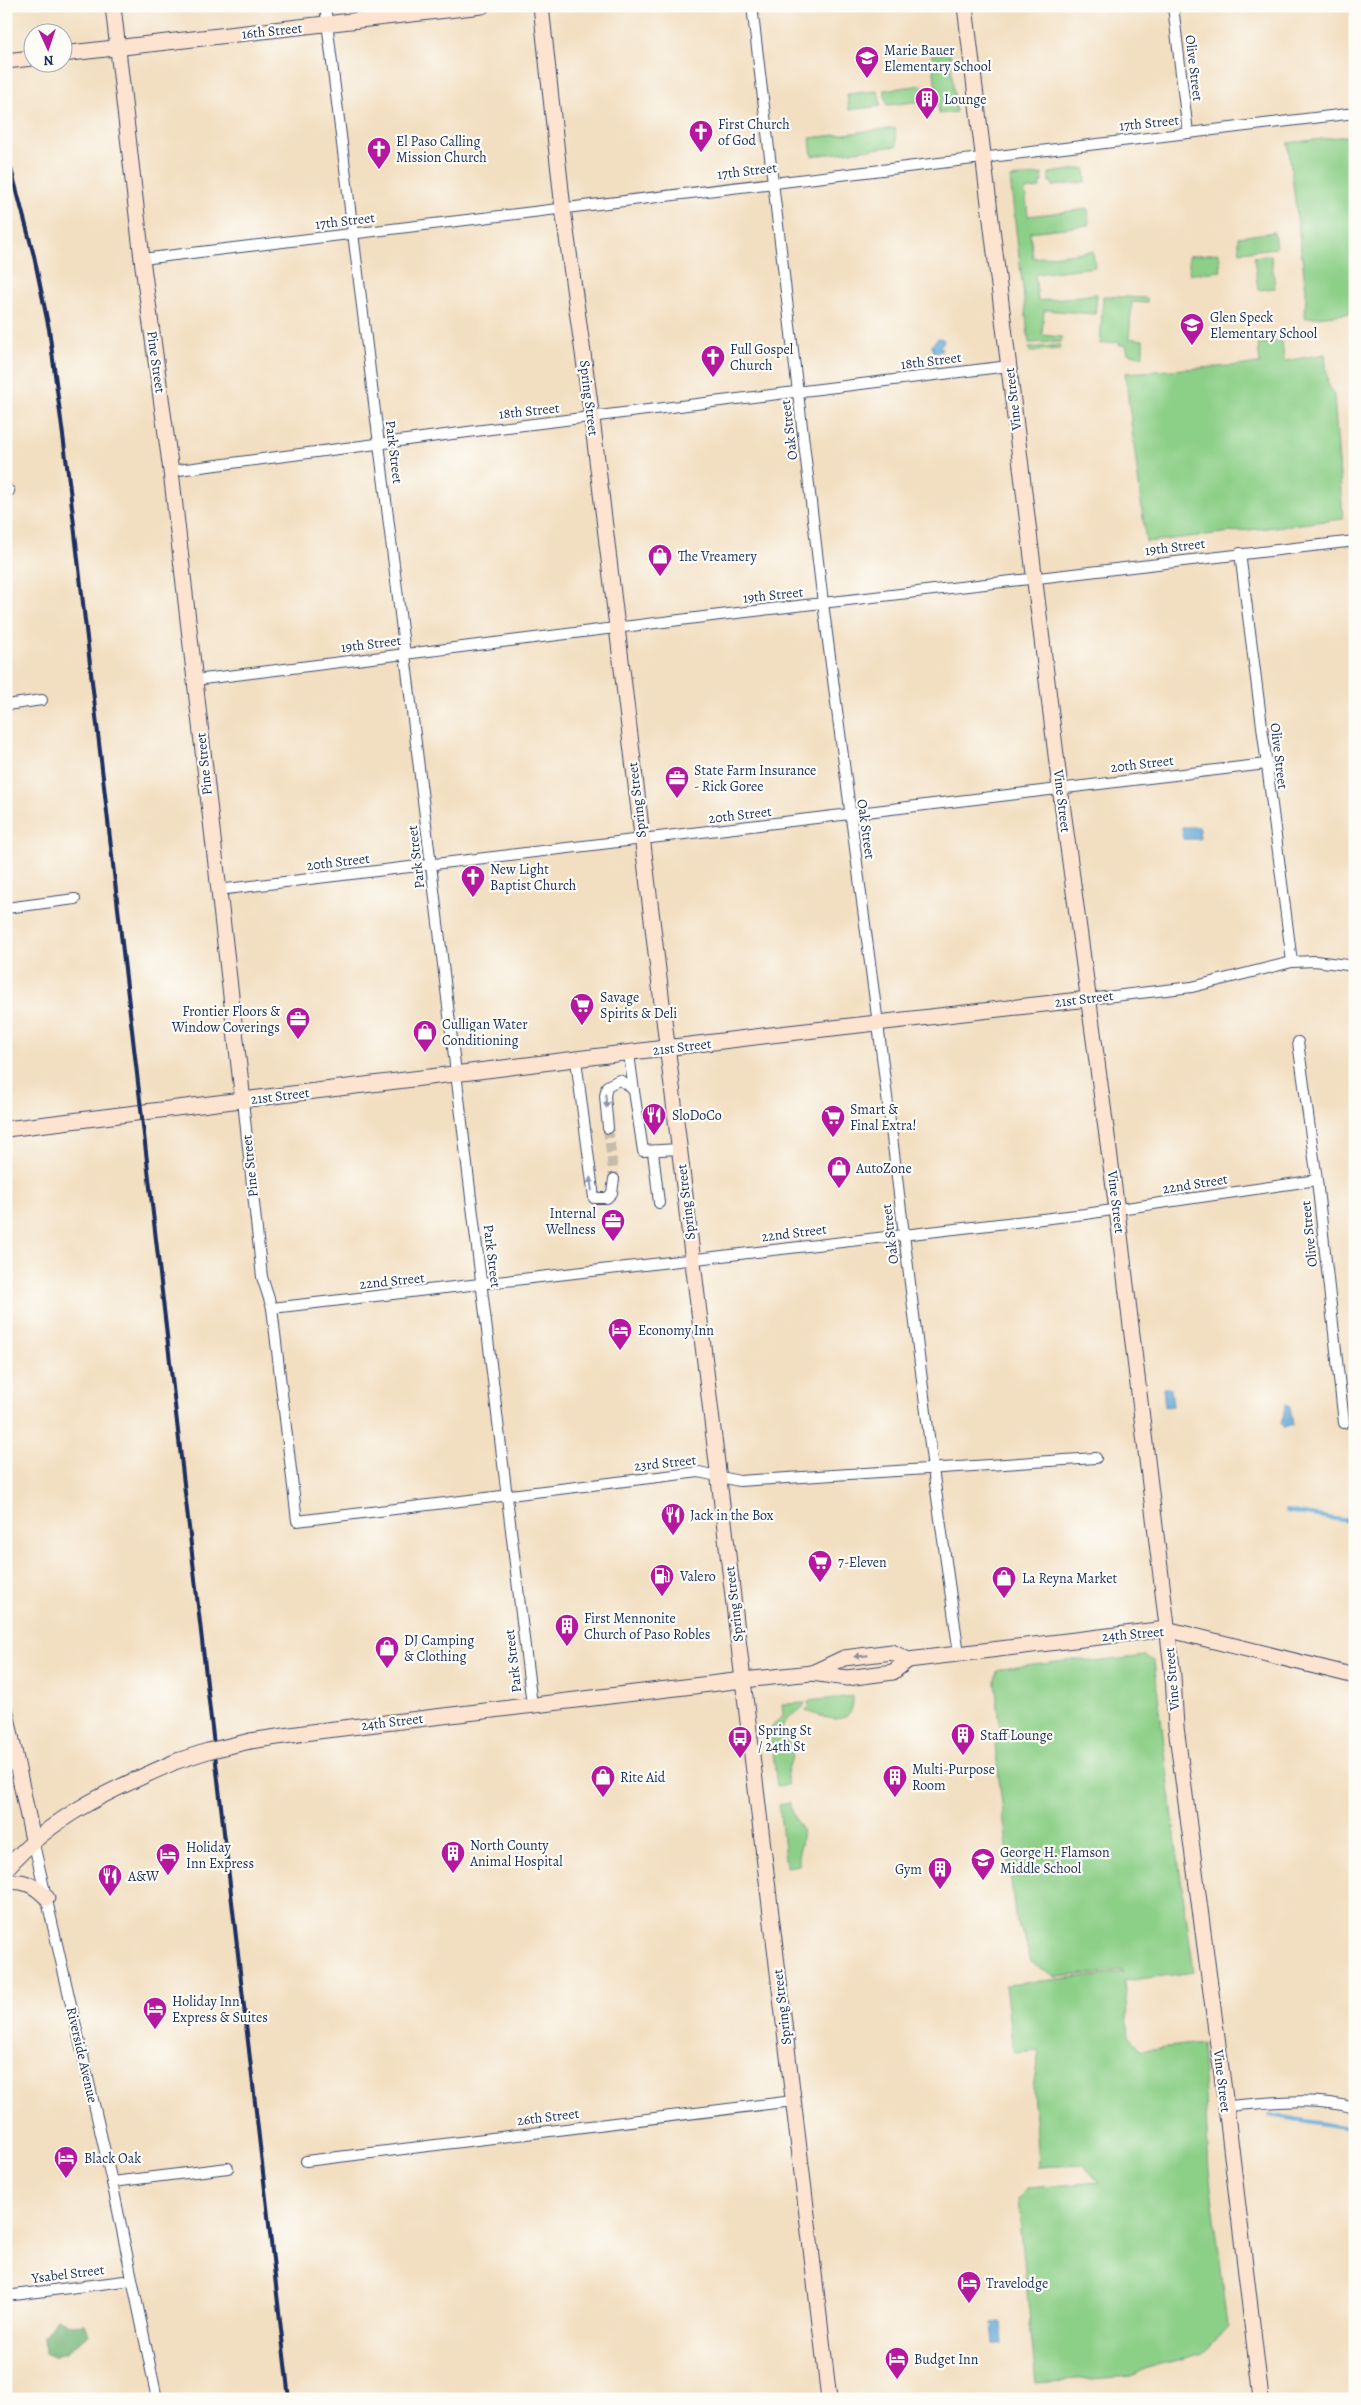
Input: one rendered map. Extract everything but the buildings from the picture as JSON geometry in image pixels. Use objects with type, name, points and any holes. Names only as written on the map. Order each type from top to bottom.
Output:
[{"type":"street","name":"Pine Street","points":[[113,6],[142,259],[171,471],[196,680],[262,1277],[272,1308],[297,1521]]},
{"type":"street","name":"Park Street","points":[[325,6],[432,865],[455,1075],[508,1496],[532,1705]]},
{"type":"street","name":"16th Street","points":[[72,53],[482,6]]},
{"type":"street","name":"Spring Street","points":[[541,6],[563,209],[592,418],[829,2399]]},
{"type":"street","name":"Oak Street","points":[[752,6],[823,603],[878,1024],[933,1469],[960,1654]]},
{"type":"street","name":"Vine Street","points":[[965,6],[1060,788],[1117,1210],[1173,1676],[1176,1727],[1226,2106],[1261,2399]]},
{"type":"street","name":"Olive Street","points":[[1173,6],[1188,133]]},
{"type":"street","points":[[6,60],[22,59]]},
{"type":"street","name":"17th Street","points":[[142,259],[1355,113]]},
{"type":"street","name":"18th Street","points":[[171,471],[1009,366]]},
{"type":"street","name":"19th Street","points":[[196,680],[823,603],[1355,541]]},
{"type":"street","name":"Olive Street","points":[[1240,553],[1292,962]]},
{"type":"street","points":[[6,705],[42,700]]},
{"type":"street","name":"20th Street","points":[[218,890],[642,841],[1266,764]]},
{"type":"street","points":[[6,908],[75,899]]},
{"type":"street","name":"21st Street","points":[[6,1129],[1192,987],[1292,962],[1315,961],[1355,966]]},
{"type":"street","name":"Olive Street","points":[[1298,1042],[1317,1180],[1344,1423]]},
{"type":"street","points":[[629,1054],[643,1151],[653,1152],[680,1148]]},
{"type":"street","points":[[576,1060],[594,1198],[607,1198],[612,1193],[614,1179]]},
{"type":"street","points":[[608,1128],[605,1096],[607,1086],[619,1080],[627,1084],[634,1091]]},
{"type":"street","points":[[653,1152],[659,1203]]},
{"type":"street","name":"22nd Street","points":[[272,1308],[1117,1210],[1317,1180]]},
{"type":"street","name":"23rd Street","points":[[297,1521],[699,1472],[739,1481],[1096,1458]]},
{"type":"street","name":"24th Street","points":[[6,1869],[33,1840],[60,1819],[91,1800],[177,1761],[208,1750],[250,1741],[532,1705],[812,1673],[844,1658],[892,1652],[908,1660],[1166,1629],[1355,1676]]},
{"type":"street","name":"Riverside Avenue","points":[[6,1712],[33,1840],[112,2182],[157,2399]]},
{"type":"street","points":[[6,1882],[20,1881],[34,1885],[47,1898]]},
{"type":"street","points":[[1226,2106],[1311,2100],[1355,2108]]},
{"type":"street","name":"26th Street","points":[[306,2161],[793,2101]]},
{"type":"street","points":[[112,2182],[228,2168]]},
{"type":"street","name":"Ysabel Street","points":[[6,2296],[132,2280]]},
{"type":"green space","points":[[949,46],[956,112],[939,114],[931,48]]},
{"type":"green space","points":[[922,85],[924,101],[887,105],[884,90]]},
{"type":"green space","points":[[878,91],[881,106],[849,110],[847,94]]},
{"type":"green space","points":[[895,128],[897,146],[812,156],[810,138]]},
{"type":"green space","points":[[1355,135],[1355,313],[1305,318],[1306,291],[1288,143]]},
{"type":"green space","points":[[1085,168],[1086,182],[1053,186],[1052,182],[1049,182],[1049,173]]},
{"type":"green space","points":[[1042,174],[1043,182],[1039,183],[1040,188],[1025,190],[1028,216],[1088,209],[1089,225],[1030,232],[1033,258],[1093,251],[1095,267],[1035,274],[1038,301],[1097,294],[1095,314],[1044,310],[1042,335],[1062,337],[1061,342],[1029,343],[1010,178]]},
{"type":"green space","points":[[1274,232],[1276,248],[1240,252],[1238,237]]},
{"type":"green space","points":[[1219,253],[1221,271],[1190,274],[1188,256]]},
{"type":"green space","points":[[1271,255],[1275,288],[1258,290],[1254,257]]},
{"type":"green space","points":[[1103,296],[1147,298],[1147,303],[1132,302],[1129,338],[1143,340],[1143,357],[1128,353],[1126,345],[1119,345],[1119,342],[1100,344]]},
{"type":"green space","points":[[1282,341],[1284,361],[1325,354],[1328,384],[1334,395],[1343,519],[1146,542],[1125,373],[1260,364],[1258,344]]},
{"type":"green space","points":[[1060,345],[1059,349],[1030,352],[1029,348]]},
{"type":"green space","points":[[1145,1656],[1154,1661],[1176,1844],[1194,1972],[1124,1981],[1129,2036],[1142,2050],[1202,2043],[1209,2170],[1228,2326],[1204,2353],[1147,2368],[1132,2376],[1036,2383],[1018,2200],[1028,2188],[1099,2182],[1083,2165],[1038,2167],[1033,2088],[1039,2051],[1015,2053],[1013,2051],[1005,1985],[1123,1972],[1122,1970],[1056,1977],[1031,1962],[1024,1935],[1016,1923],[995,1745],[1001,1735],[995,1681],[997,1671],[1002,1669],[1081,1659],[1094,1662]]},
{"type":"green space","points":[[853,1696],[849,1713],[844,1717],[837,1719],[822,1717],[806,1710],[809,1706],[808,1701]]},
{"type":"green space","points":[[805,1703],[802,1708],[784,1723],[782,1731],[791,1747],[792,1756],[787,1776],[788,1785],[777,1786],[770,1729],[783,1715],[782,1704]]},
{"type":"green space","points":[[790,1802],[791,1811],[800,1826],[802,1839],[798,1857],[799,1865],[786,1867],[779,1804]]},
{"type":"green space","points":[[57,2318],[71,2325],[85,2324],[89,2333],[68,2352],[52,2357],[45,2353],[44,2336]]},
{"type":"water","points":[[938,338],[943,339],[944,342],[940,345],[942,349],[940,352],[933,352],[932,344]]},
{"type":"water","points":[[1182,827],[1199,827],[1200,839],[1183,839]]},
{"type":"water","points":[[1163,1388],[1171,1388],[1173,1406],[1165,1407]]},
{"type":"water","points":[[1286,1405],[1290,1407],[1293,1425],[1284,1428],[1281,1424]]},
{"type":"water","points":[[1001,2322],[1003,2344],[994,2344],[992,2323]]},
{"type":"waterway","points":[[1286,1511],[1355,1522]]},
{"type":"waterway","points":[[1270,2115],[1355,2129]]},
{"type":"tunnel","points":[[608,1128],[614,1179]]},
{"type":"railway","points":[[6,150],[34,256],[49,329],[69,481],[289,2399]]},
{"type":"place","name":"Marie Bauer Elementary School","points":[[867,79]]},
{"type":"place","name":"Lounge","points":[[927,120]]},
{"type":"place","name":"First Church of God","points":[[701,153]]},
{"type":"place","name":"El Paso Calling Mission Church","points":[[379,170]]},
{"type":"place","name":"Glen Speck Elementary School","points":[[1192,346]]},
{"type":"place","name":"Full Gospel Church","points":[[713,378]]},
{"type":"place","name":"The Vreamery","points":[[660,577]]},
{"type":"place","name":"State Farm Insurance - Rick Goree","points":[[677,799]]},
{"type":"place","name":"New Light Baptist Church","points":[[473,898]]},
{"type":"place","name":"Savage Spirits & Deli","points":[[582,1026]]},
{"type":"place","name":"Frontier Floors & Window Coverings","points":[[298,1040]]},
{"type":"place","name":"Culligan Water Conditioning","points":[[425,1053]]},
{"type":"place","name":"SloDoCo","points":[[654,1136]]},
{"type":"place","name":"Smart & Final Extra!","points":[[833,1138]]},
{"type":"place","name":"AutoZone","points":[[839,1189]]},
{"type":"place","name":"Internal Wellness","points":[[613,1242]]},
{"type":"place","name":"Economy Inn","points":[[620,1351]]},
{"type":"place","name":"Jack in the Box","points":[[673,1536]]},
{"type":"place","name":"7-Eleven","points":[[820,1583]]},
{"type":"place","name":"Valero","points":[[662,1597]]},
{"type":"place","name":"La Reyna Market","points":[[1004,1599]]},
{"type":"place","name":"First Mennonite Church of Paso Robles","points":[[567,1647]]},
{"type":"place","name":"DJ Camping & Clothing","points":[[387,1669]]},
{"type":"place","name":"Staff Lounge","points":[[963,1756]]},
{"type":"place","name":"Spring St / 24th St","points":[[740,1759]]},
{"type":"place","name":"Rite Aid","points":[[603,1798]]},
{"type":"place","name":"Multi-Purpose Room","points":[[895,1798]]},
{"type":"place","name":"North County Animal Hospital","points":[[453,1874]]},
{"type":"place","name":"Holiday Inn Express","points":[[168,1876]]},
{"type":"place","name":"George H. Flamson Middle School","points":[[983,1881]]},
{"type":"place","name":"Gym","points":[[940,1890]]},
{"type":"place","name":"A&W","points":[[110,1897]]},
{"type":"place","name":"Holiday Inn Express & Suites","points":[[155,2030]]},
{"type":"place","name":"Black Oak","points":[[66,2179]]},
{"type":"place","name":"Travelodge","points":[[969,2304]]},
{"type":"place","name":"Budget Inn","points":[[897,2380]]}]
